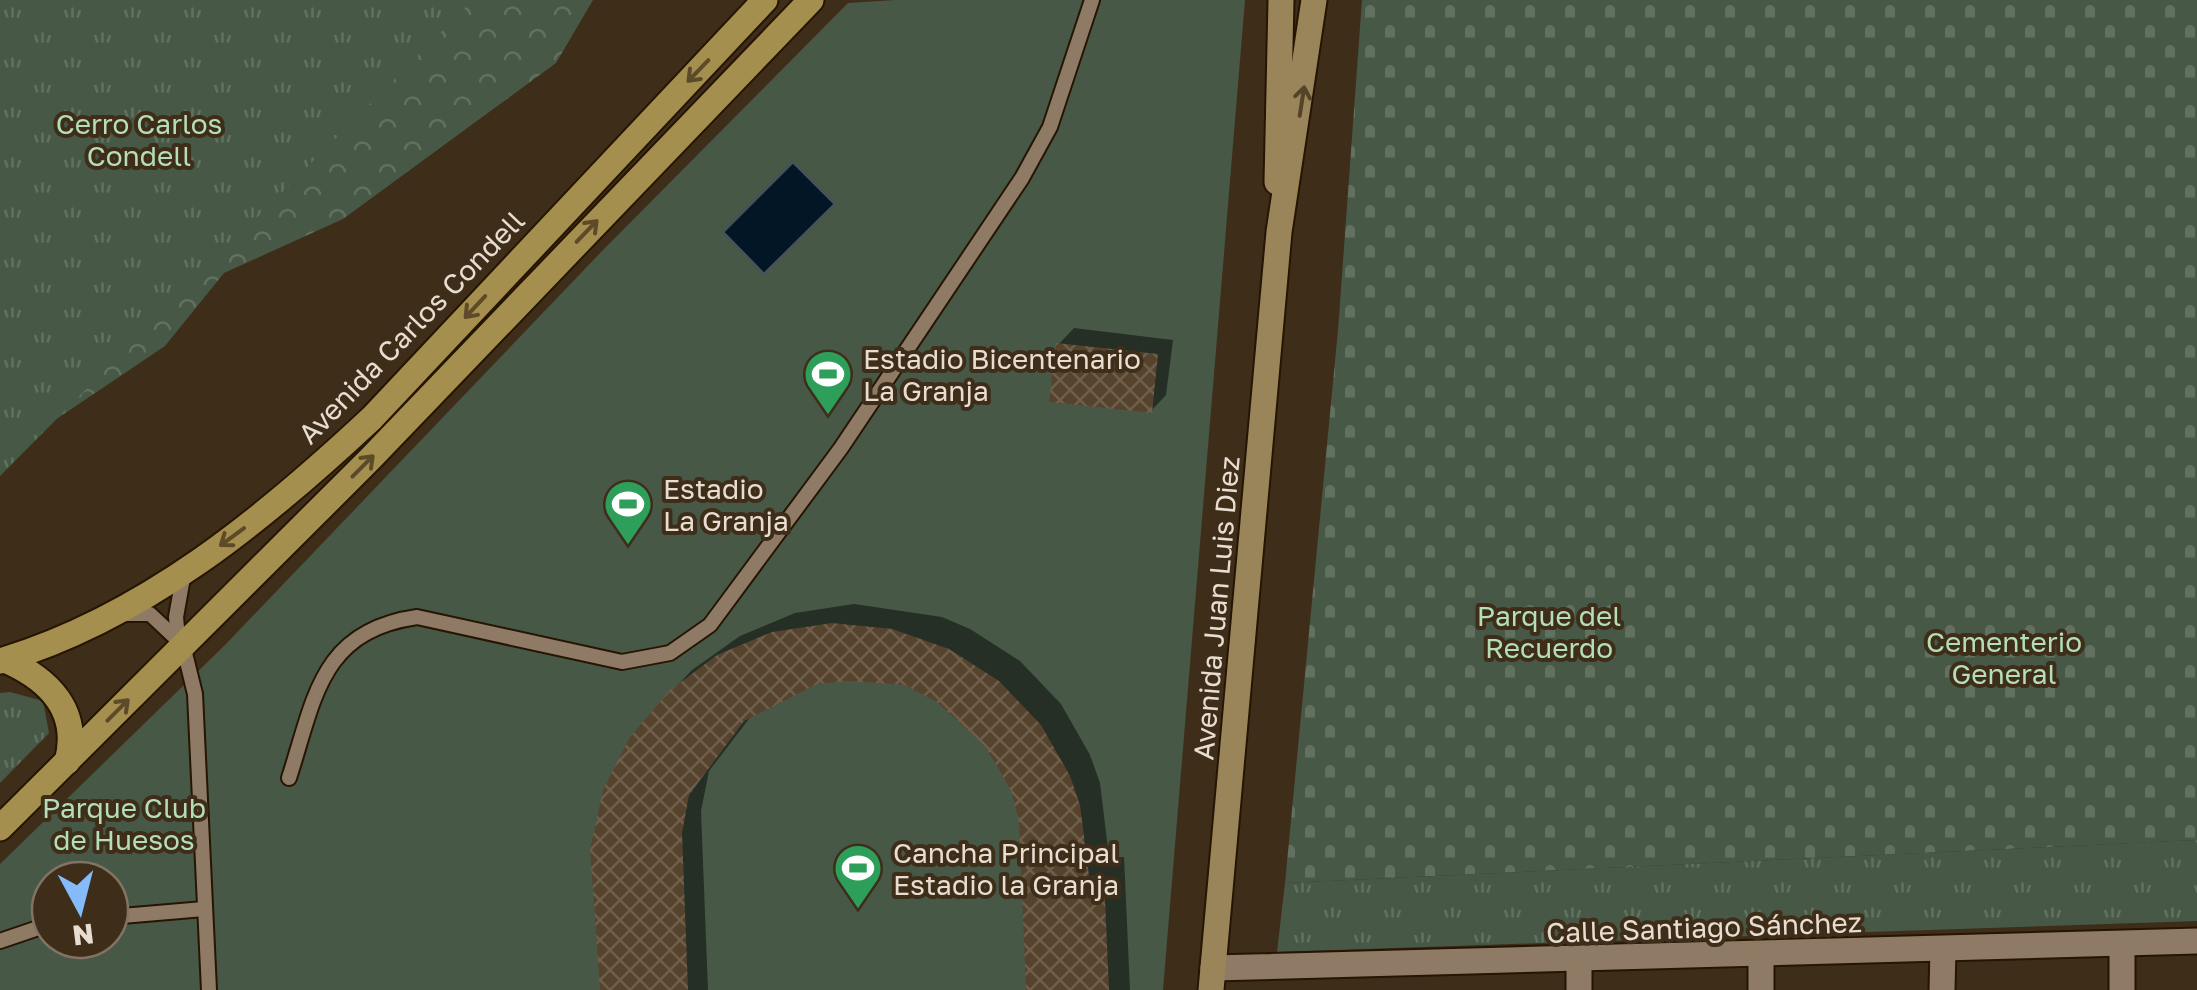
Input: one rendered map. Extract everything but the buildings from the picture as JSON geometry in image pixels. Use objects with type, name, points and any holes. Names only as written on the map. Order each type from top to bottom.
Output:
[{"type":"main road","name":"Avenida Carlos Condell","points":[[2,661],[117,614],[259,517],[372,418],[765,0]]},
{"type":"main road","points":[[0,828],[181,642],[294,536],[811,0]]},
{"type":"main road","name":"Avenida Juan Luis Diez","points":[[1279,232],[1276,98],[1281,0]]},
{"type":"main road","name":"Avenida Juan Luis Diez","points":[[1212,979],[1279,232],[1314,0]]},
{"type":"main road","points":[[2,661],[34,674],[62,703],[72,738],[67,762]]},
{"type":"street","name":"Calle Santiago Sánchez","points":[[1212,979],[1357,978],[1579,960],[2197,941]]},
{"type":"street","points":[[2122,944],[2122,990]]},
{"type":"street","points":[[1942,950],[1942,990]]},
{"type":"street","points":[[1761,955],[1761,990]]},
{"type":"street","points":[[1579,960],[1580,990]]},
{"type":"lane","points":[[289,778],[326,667],[352,640],[384,624],[417,617],[622,662],[670,652],[710,625],[840,448],[1022,178],[1050,127],[1092,0]]},
{"type":"lane","points":[[184,571],[176,618],[195,694],[209,990]]},
{"type":"lane","points":[[117,614],[150,614],[181,642]]},
{"type":"lane","points":[[130,915],[204,909]]},
{"type":"lane","points":[[0,941],[30,931]]},
{"type":"green space","name":"Cerro Carlos Condell","points":[[0,0],[473,0],[0,476]]},
{"type":"green space","points":[[387,0],[593,0],[556,63],[343,219],[224,273],[165,346],[0,457]]},
{"type":"green space","name":"Estadio Bicentenario La Granja","points":[[1245,0],[1163,990],[0,990],[0,864],[225,645],[603,250],[848,3]]},
{"type":"green space","name":"Cementerio General","points":[[1362,0],[2197,0],[2197,840],[1285,883],[1338,330]]},
{"type":"green space","points":[[0,693],[43,701],[49,733],[0,783]]},
{"type":"green space","points":[[2197,840],[2197,921],[1277,952],[1285,883]]},
{"type":"water","points":[[793,162],[835,204],[764,274],[723,232]]},
{"type":"place","name":"Estadio Bicentenario La Granja","points":[[828,416]]},
{"type":"place","name":"Estadio La Granja","points":[[628,546]]},
{"type":"place","name":"Cancha Principal Estadio la Granja","points":[[858,910]]},
{"type":"park label","name":"Parque del Recuerdo","points":[[1549,631]]},
{"type":"park label","name":"Parque Club de Huesos","points":[[124,823]]}]
